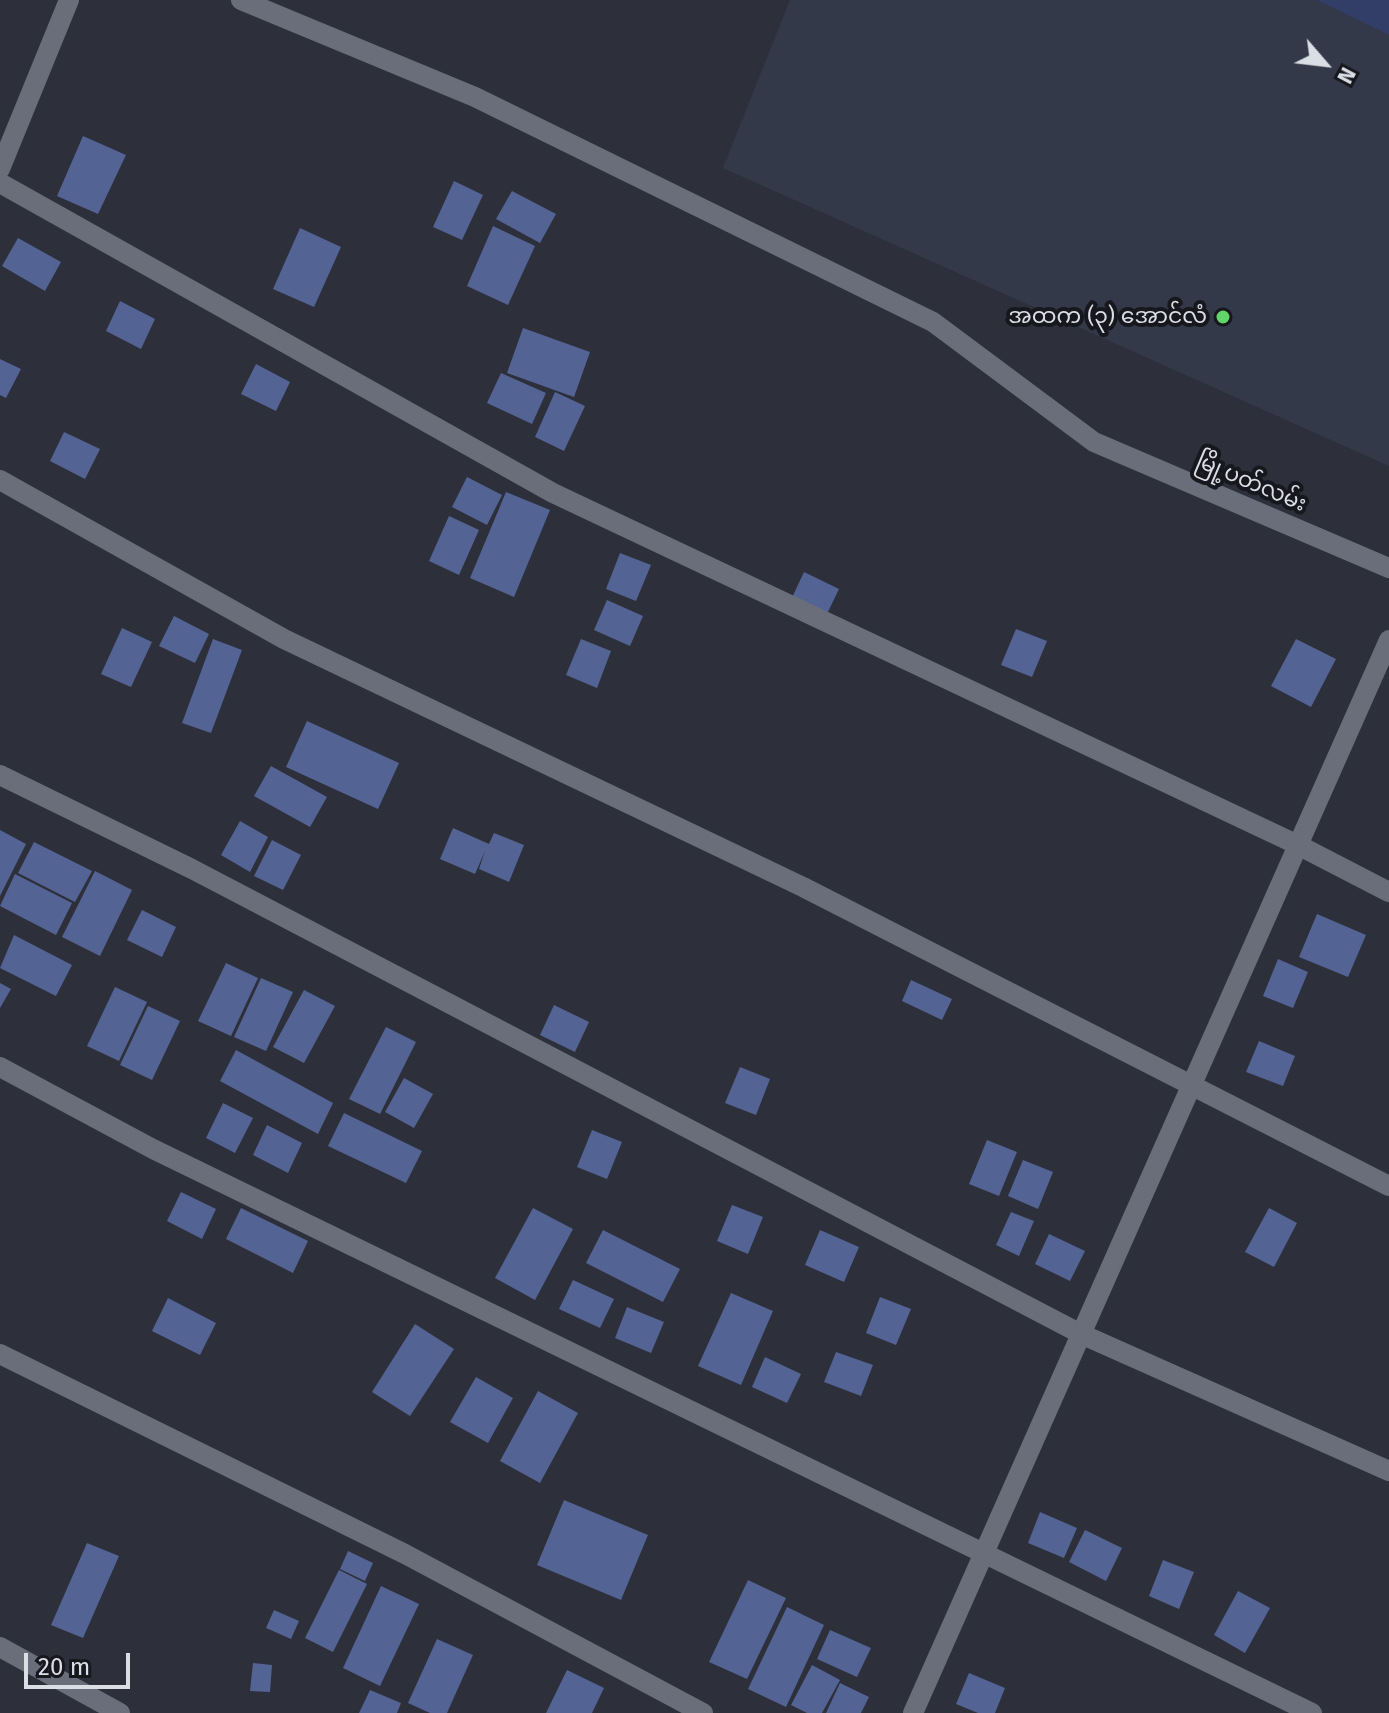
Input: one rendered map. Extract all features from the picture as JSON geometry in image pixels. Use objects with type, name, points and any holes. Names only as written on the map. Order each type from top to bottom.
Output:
[{"type":"street","points":[[0,169],[69,0]]},
{"type":"street","name":"မြို့ပတ်လမ်း","points":[[241,0],[475,97],[933,322],[1094,442],[1389,568]]},
{"type":"street","points":[[0,183],[553,493],[1298,845],[1389,892]]},
{"type":"street","points":[[0,480],[284,639],[803,887],[1389,1186]]},
{"type":"street","points":[[913,1713],[1389,640]]},
{"type":"street","points":[[0,775],[192,869],[1081,1334],[1389,1471]]},
{"type":"street","points":[[0,1067],[153,1149],[985,1551],[1312,1713]]},
{"type":"street","points":[[0,1354],[405,1554],[703,1713]]},
{"type":"street","points":[[0,1647],[120,1713]]},
{"type":"shaded area","name":"အထက (၃) အောင်လံ","points":[[790,0],[1389,0],[1389,466],[723,168]]},
{"type":"shaded area","points":[[1317,0],[1389,0],[1389,35]]},
{"type":"building","points":[[83,136],[126,155],[98,214],[57,196]]},
{"type":"building","points":[[454,181],[483,195],[462,240],[433,227]]},
{"type":"building","points":[[512,191],[556,214],[540,243],[496,219]]},
{"type":"building","points":[[493,226],[535,246],[508,305],[467,286]]},
{"type":"building","points":[[300,228],[341,247],[314,307],[273,289]]},
{"type":"building","points":[[18,238],[61,262],[45,291],[2,266]]},
{"type":"building","points":[[120,301],[155,319],[141,349],[106,331]]},
{"type":"building","points":[[523,328],[590,352],[574,397],[507,373]]},
{"type":"building","points":[[0,359],[21,369],[6,398],[0,395]]},
{"type":"building","points":[[256,364],[290,382],[276,411],[241,394]]},
{"type":"building","points":[[501,373],[546,393],[532,424],[487,403]]},
{"type":"building","points":[[555,392],[585,406],[564,451],[535,437]]},
{"type":"building","points":[[64,432],[100,449],[85,479],[50,461]]},
{"type":"building","points":[[467,477],[502,495],[487,525],[452,507]]},
{"type":"building","points":[[506,492],[550,510],[514,597],[470,578]]},
{"type":"building","points":[[449,516],[479,530],[459,575],[429,561]]},
{"type":"building","points":[[620,553],[651,565],[636,601],[606,589]]},
{"type":"building","points":[[804,572],[839,589],[825,618],[790,602]]},
{"type":"building","points":[[607,600],[643,616],[630,646],[594,630]]},
{"type":"building","points":[[174,616],[209,634],[195,663],[159,646]]},
{"type":"building","points":[[122,628],[152,642],[131,687],[101,674]]},
{"type":"building","points":[[1016,629],[1047,641],[1032,677],[1001,665]]},
{"type":"building","points":[[213,639],[242,650],[211,733],[182,723]]},
{"type":"building","points":[[581,639],[611,651],[597,688],[566,675]]},
{"type":"building","points":[[1296,639],[1336,659],[1311,707],[1271,686]]},
{"type":"building","points":[[307,721],[399,763],[378,809],[286,767]]},
{"type":"building","points":[[271,766],[327,797],[310,827],[254,796]]},
{"type":"building","points":[[240,821],[268,837],[250,872],[221,855]]},
{"type":"building","points":[[453,828],[489,844],[494,833],[524,845],[509,882],[479,869],[485,851],[475,874],[440,859]]},
{"type":"building","points":[[0,830],[26,844],[0,896]]},
{"type":"building","points":[[272,840],[301,855],[283,890],[254,876]]},
{"type":"building","points":[[34,842],[92,871],[75,902],[18,873]]},
{"type":"building","points":[[95,871],[132,890],[100,956],[62,937]]},
{"type":"building","points":[[15,874],[72,903],[56,935],[0,906]]},
{"type":"building","points":[[142,910],[176,927],[162,957],[127,940]]},
{"type":"building","points":[[1317,914],[1366,935],[1348,977],[1299,957]]},
{"type":"building","points":[[14,935],[72,965],[56,996],[0,968]]},
{"type":"building","points":[[1278,959],[1308,972],[1293,1008],[1263,996]]},
{"type":"building","points":[[226,963],[258,978],[231,1036],[198,1021]]},
{"type":"building","points":[[261,978],[293,992],[266,1051],[234,1037]]},
{"type":"building","points":[[911,980],[952,999],[942,1020],[902,1001]]},
{"type":"building","points":[[0,983],[11,989],[0,1008]]},
{"type":"building","points":[[115,987],[147,1002],[119,1061],[87,1046]]},
{"type":"building","points":[[304,990],[335,1006],[304,1063],[273,1047]]},
{"type":"building","points":[[554,1005],[589,1022],[575,1052],[540,1035]]},
{"type":"building","points":[[148,1006],[180,1021],[152,1080],[120,1065]]},
{"type":"building","points":[[386,1027],[416,1042],[380,1114],[349,1099]]},
{"type":"building","points":[[1259,1041],[1295,1056],[1283,1086],[1246,1072]]},
{"type":"building","points":[[236,1050],[333,1103],[318,1134],[220,1081]]},
{"type":"building","points":[[740,1067],[770,1079],[756,1115],[725,1103]]},
{"type":"building","points":[[404,1078],[433,1094],[414,1128],[385,1112]]},
{"type":"building","points":[[223,1103],[253,1118],[235,1153],[206,1138]]},
{"type":"building","points":[[344,1113],[422,1151],[406,1183],[328,1146]]},
{"type":"building","points":[[267,1125],[302,1143],[288,1173],[253,1155]]},
{"type":"building","points":[[592,1130],[622,1142],[607,1179],[577,1167]]},
{"type":"building","points":[[987,1140],[1017,1152],[999,1196],[969,1184]]},
{"type":"building","points":[[1023,1160],[1053,1172],[1038,1209],[1008,1196]]},
{"type":"building","points":[[181,1192],[216,1209],[202,1239],[167,1221]]},
{"type":"building","points":[[732,1205],[763,1217],[748,1254],[717,1241]]},
{"type":"building","points":[[241,1208],[308,1241],[293,1273],[226,1239]]},
{"type":"building","points":[[533,1208],[573,1229],[535,1300],[495,1278]]},
{"type":"building","points":[[1269,1208],[1297,1223],[1274,1267],[1245,1252]]},
{"type":"building","points":[[1011,1212],[1034,1221],[1019,1256],[996,1245]]},
{"type":"building","points":[[603,1230],[680,1269],[663,1302],[586,1263]]},
{"type":"building","points":[[820,1230],[859,1247],[844,1282],[805,1265]]},
{"type":"building","points":[[1049,1234],[1085,1251],[1070,1281],[1035,1264]]},
{"type":"building","points":[[573,1280],[614,1299],[600,1328],[559,1309]]},
{"type":"building","points":[[731,1293],[773,1311],[741,1385],[698,1366]]},
{"type":"building","points":[[880,1297],[911,1309],[896,1345],[866,1333]]},
{"type":"building","points":[[168,1298],[216,1323],[200,1355],[152,1331]]},
{"type":"building","points":[[627,1307],[664,1322],[651,1353],[615,1338]]},
{"type":"building","points":[[415,1324],[454,1349],[410,1416],[372,1392]]},
{"type":"building","points":[[836,1352],[873,1365],[861,1396],[824,1382]]},
{"type":"building","points":[[765,1357],[801,1374],[787,1403],[752,1387]]},
{"type":"building","points":[[476,1377],[513,1398],[488,1443],[450,1422]]},
{"type":"building","points":[[538,1391],[578,1413],[540,1483],[500,1461]]},
{"type":"building","points":[[564,1500],[648,1535],[621,1600],[537,1565]]},
{"type":"building","points":[[1040,1512],[1077,1528],[1064,1558],[1028,1543]]},
{"type":"building","points":[[1085,1530],[1122,1548],[1106,1581],[1069,1562]]},
{"type":"building","points":[[87,1543],[119,1556],[83,1638],[51,1625]]},
{"type":"building","points":[[348,1551],[373,1563],[365,1581],[340,1569]]},
{"type":"building","points":[[1163,1560],[1194,1572],[1179,1609],[1149,1596]]},
{"type":"building","points":[[339,1570],[367,1584],[333,1652],[305,1638]]},
{"type":"building","points":[[748,1580],[786,1598],[747,1679],[709,1662]]},
{"type":"building","points":[[381,1586],[419,1604],[380,1686],[343,1668]]},
{"type":"building","points":[[1238,1591],[1270,1608],[1245,1653],[1214,1635]]},
{"type":"building","points":[[787,1607],[824,1625],[786,1707],[748,1689]]},
{"type":"building","points":[[274,1610],[299,1621],[291,1639],[266,1628]]},
{"type":"building","points":[[830,1630],[871,1648],[857,1677],[817,1659]]},
{"type":"building","points":[[437,1639],[473,1655],[447,1713],[430,1713],[408,1703]]},
{"type":"building","points":[[253,1663],[272,1665],[270,1692],[250,1691]]},
{"type":"building","points":[[812,1665],[840,1680],[822,1713],[807,1713],[791,1705]]},
{"type":"building","points":[[567,1670],[604,1688],[592,1713],[546,1713]]},
{"type":"building","points":[[969,1673],[1005,1688],[995,1713],[978,1713],[956,1704]]},
{"type":"building","points":[[840,1683],[869,1697],[861,1713],[826,1713]]},
{"type":"building","points":[[370,1690],[401,1703],[397,1713],[359,1713]]},
{"type":"place","name":"အထက (၃) အောင်လံ","points":[[1223,317]]}]
